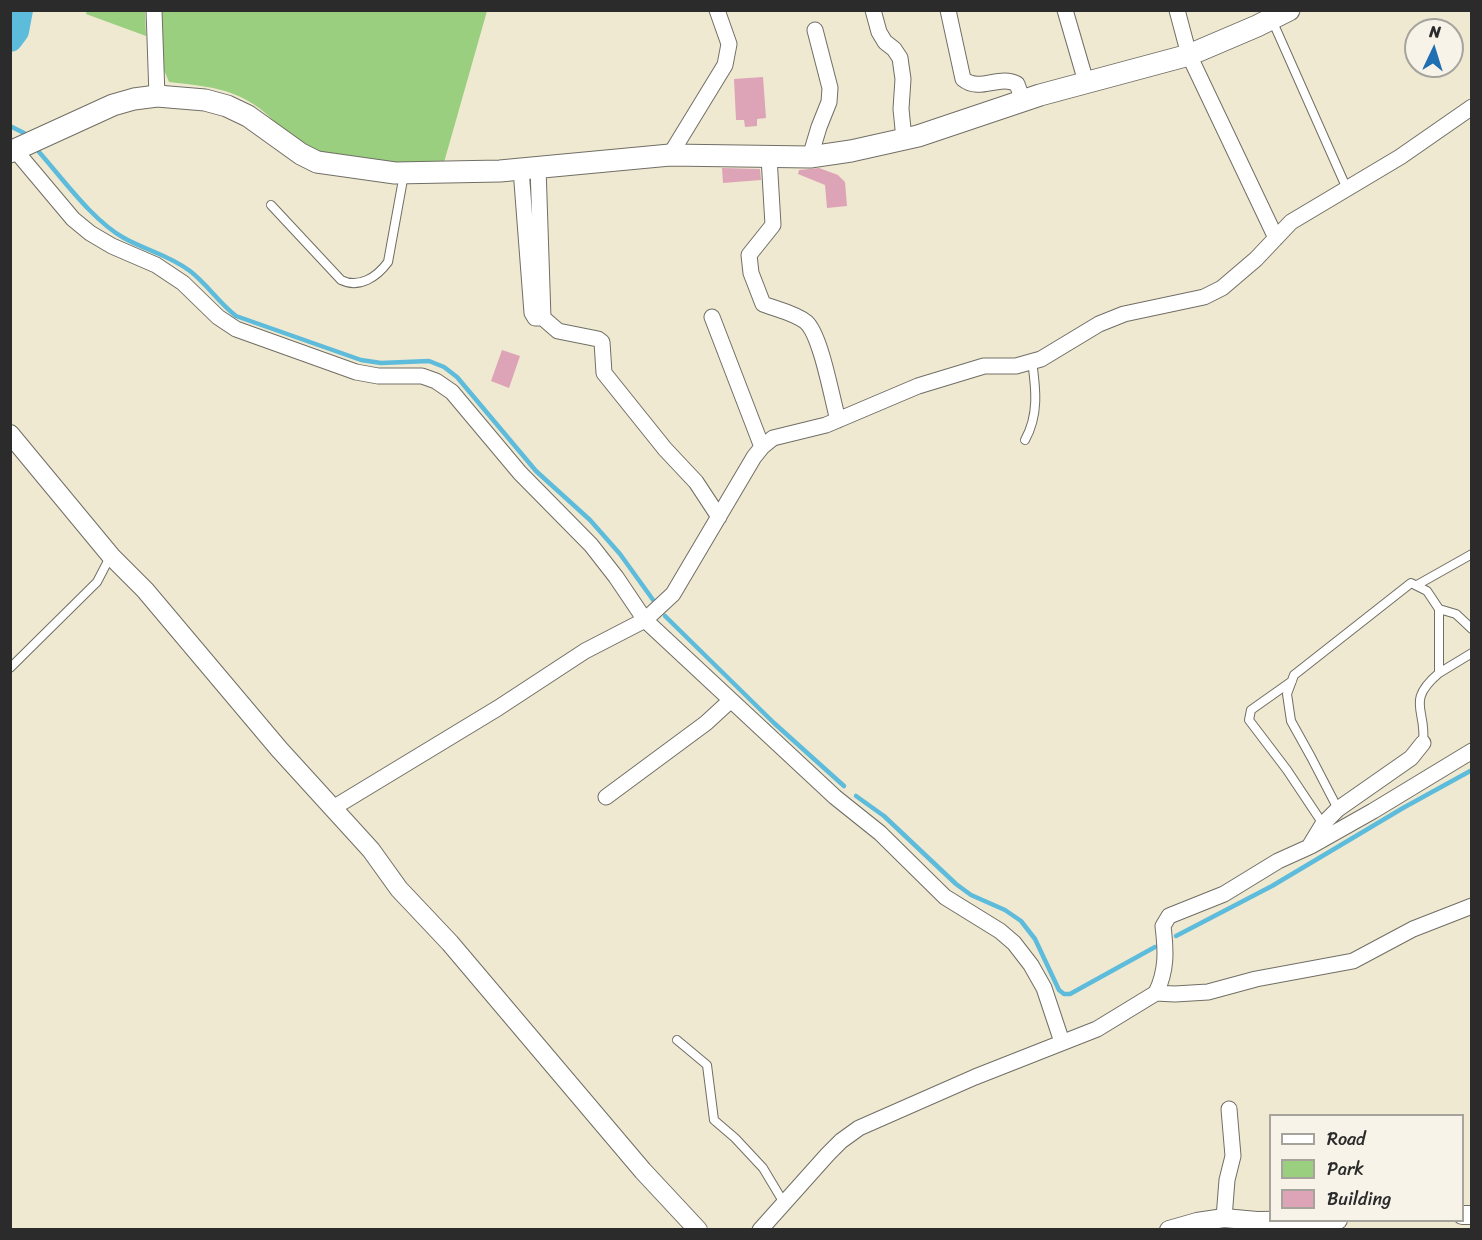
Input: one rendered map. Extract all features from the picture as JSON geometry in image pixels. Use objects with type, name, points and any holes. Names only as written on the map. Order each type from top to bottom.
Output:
[{"type":"main road","points":[[13,151],[113,105],[157,96],[205,100],[227,106],[248,116],[301,154],[317,162],[404,173],[529,168],[670,155],[810,156],[851,151],[904,139],[1086,82],[1189,55],[1280,14]]},
{"type":"street","points":[[154,10],[157,96]]},
{"type":"street","points":[[670,155],[725,65],[729,53],[729,44],[717,10]]},
{"type":"street","points":[[873,10],[879,32],[900,58],[903,79],[901,109],[904,139]]},
{"type":"street","points":[[948,10],[963,79],[969,84],[978,85],[1011,81],[1017,84],[1023,101]]},
{"type":"street","points":[[1065,10],[1086,82]]},
{"type":"street","points":[[1178,10],[1189,55],[1276,238]]},
{"type":"street","points":[[810,156],[829,102],[830,88],[815,30]]},
{"type":"street","points":[[333,808],[498,708],[585,651],[645,620],[673,594],[762,447],[773,438],[826,425],[918,386],[984,366],[1016,366],[1041,359],[1099,324],[1124,314],[1204,297],[1222,288],[1291,222],[1400,157],[1472,107]]},
{"type":"street","points":[[13,151],[73,219],[90,233],[112,246],[156,265],[183,283],[218,318],[236,329],[356,372],[378,376],[422,376],[436,381],[452,392],[520,473],[591,544],[645,620],[835,797],[895,848],[945,897],[1000,931],[1014,943],[1031,965],[1044,988],[1062,1042]]},
{"type":"street","points":[[769,157],[773,225],[748,255],[751,273],[763,304],[789,313],[807,323],[818,342],[838,420]]},
{"type":"street","points":[[529,168],[543,318],[558,331],[598,339],[602,342],[604,373],[696,483],[719,518]]},
{"type":"street","points":[[712,317],[762,447]]},
{"type":"street","points":[[10,434],[111,556],[145,590],[279,749],[371,850],[399,889],[450,943],[643,1171],[698,1230]]},
{"type":"street","points":[[606,797],[706,723],[731,700]]},
{"type":"street","points":[[1309,848],[1323,824],[1338,809],[1411,758],[1423,743]]},
{"type":"street","points":[[1156,993],[1164,974],[1167,953],[1163,926],[1169,916],[1224,894],[1278,861],[1309,848],[1472,751]]},
{"type":"street","points":[[760,1230],[834,1148],[859,1128],[975,1077],[1097,1029],[1156,993],[1208,992],[1256,979],[1353,961],[1413,929],[1472,906]]},
{"type":"street","points":[[1224,1218],[1227,1180],[1233,1156],[1229,1109]]},
{"type":"street","points":[[1169,1230],[1224,1218],[1269,1221]]},
{"type":"lane","points":[[1280,14],[1347,189]]},
{"type":"lane","points":[[271,205],[341,280],[349,284],[361,284],[382,270],[388,262],[404,173]]},
{"type":"lane","points":[[1025,440],[1033,426],[1036,393],[1032,361]]},
{"type":"lane","points":[[1417,585],[1472,554]]},
{"type":"lane","points":[[10,668],[97,582],[111,556]]},
{"type":"lane","points":[[1338,809],[1290,722],[1287,694],[1294,675],[1411,583],[1427,591],[1439,609],[1439,674]]},
{"type":"lane","points":[[1439,609],[1456,614],[1472,628]]},
{"type":"lane","points":[[1423,743],[1424,734],[1419,702],[1423,690],[1439,674],[1472,653]]},
{"type":"lane","points":[[1292,681],[1251,710],[1250,720],[1323,824]]},
{"type":"lane","points":[[677,1040],[707,1065],[714,1120],[735,1138],[763,1168],[784,1203]]},
{"type":"green space","points":[[87,10],[145,11],[146,36],[86,14]]},
{"type":"green space","points":[[160,11],[487,11],[443,166],[373,162],[321,153],[295,140],[264,112],[242,98],[219,90],[169,82],[161,63]]},
{"type":"building","points":[[763,77],[766,118],[757,119],[757,126],[745,127],[744,120],[736,120],[734,79]]},
{"type":"building","points":[[722,168],[760,169],[761,180],[723,183]]},
{"type":"building","points":[[819,168],[838,175],[845,182],[847,206],[827,208],[825,185],[798,174],[799,170]]},
{"type":"building","points":[[502,350],[520,356],[509,388],[491,381]]},
{"type":"waterway","points":[[10,39],[16,31],[20,10]]},
{"type":"waterway","points":[[10,126],[24,133]]},
{"type":"waterway","points":[[39,152],[79,199],[112,231],[190,271],[236,316],[361,360],[381,363],[429,361],[444,367],[457,377],[536,471],[590,520],[620,554],[656,604]]},
{"type":"waterway","points":[[665,616],[774,723],[844,786]]},
{"type":"waterway","points":[[1176,936],[1272,886],[1472,770]]},
{"type":"waterway","points":[[856,796],[884,816],[956,884],[971,895],[1005,910],[1021,921],[1035,939],[1059,990],[1064,994],[1070,994],[1155,947]]}]
